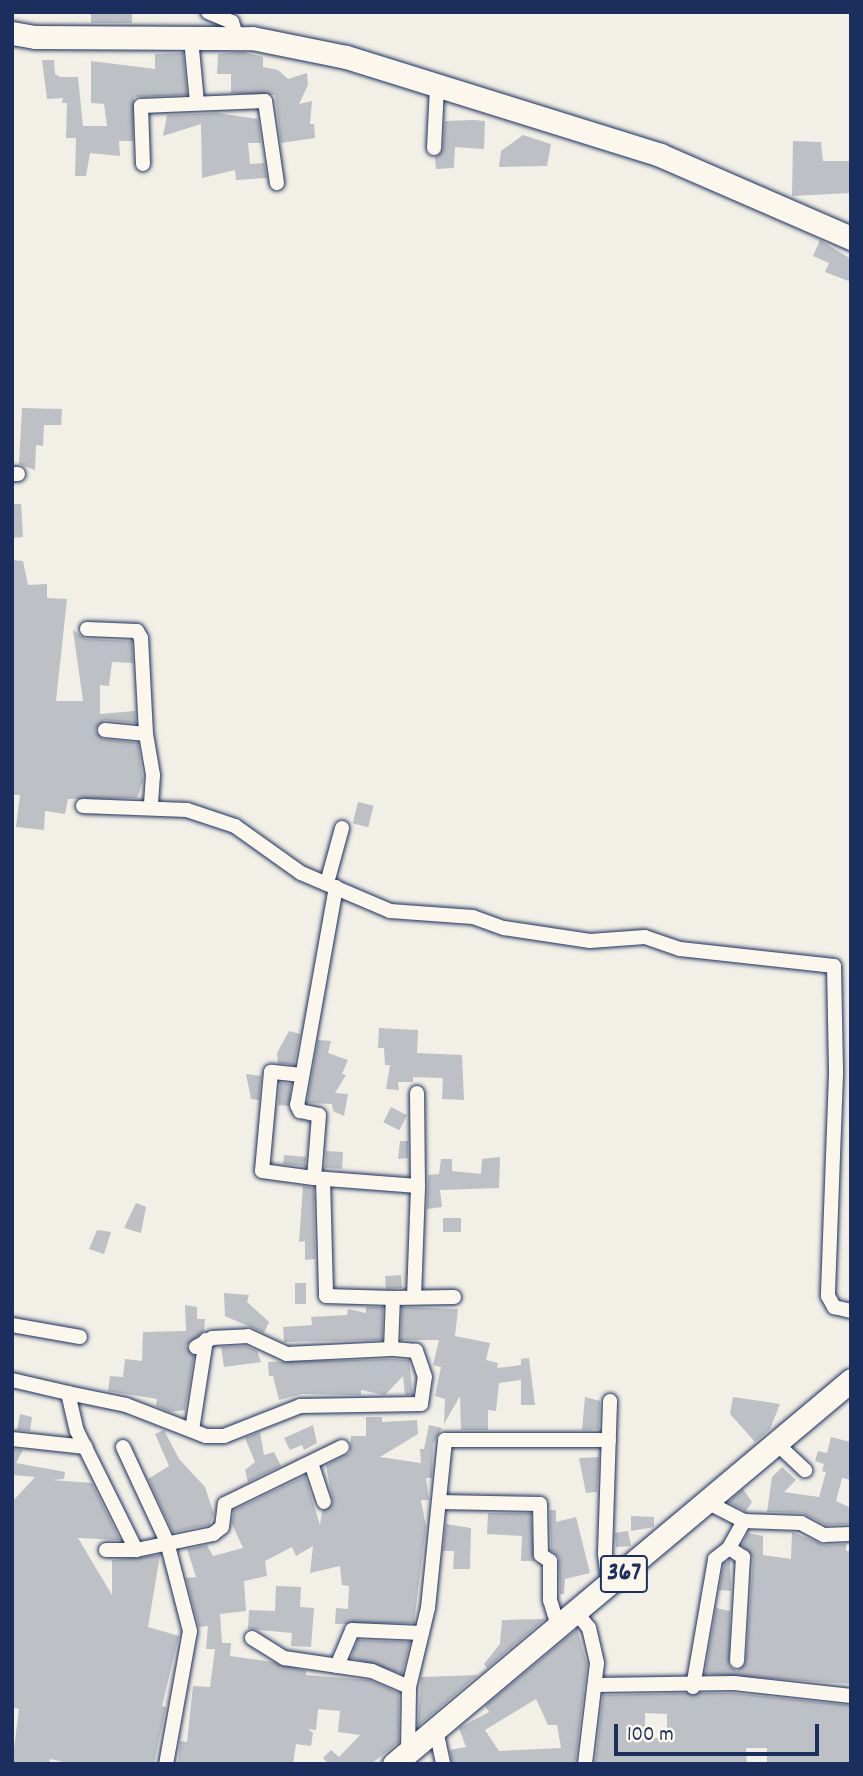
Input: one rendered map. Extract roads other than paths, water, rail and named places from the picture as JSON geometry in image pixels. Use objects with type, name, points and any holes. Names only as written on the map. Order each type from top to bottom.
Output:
[{"type":"main road","points":[[12,33],[237,38],[346,57],[660,155],[851,238]]},
{"type":"main road","name":"367","points":[[401,1758],[609,1587],[851,1380]]},
{"type":"street","points":[[208,12],[232,22],[237,38]]},
{"type":"street","points":[[191,39],[197,103]]},
{"type":"street","points":[[434,148],[437,86]]},
{"type":"street","points":[[143,164],[141,106],[267,102],[277,183]]},
{"type":"street","points":[[87,629],[137,631],[141,638],[146,734],[153,775],[151,807]]},
{"type":"street","points":[[105,730],[146,734]]},
{"type":"street","points":[[83,806],[187,810],[245,830],[286,864],[390,911],[473,917],[504,928],[602,942],[645,937],[680,949],[834,966],[836,1074],[828,1296],[834,1307],[851,1311]]},
{"type":"street","points":[[342,828],[298,1108],[319,1115],[318,1178],[326,1296],[454,1297]]},
{"type":"street","points":[[302,1076],[271,1072],[262,1171],[418,1186]]},
{"type":"street","points":[[414,1297],[418,1186],[417,1093]]},
{"type":"street","points":[[391,1349],[393,1298]]},
{"type":"street","points":[[12,1325],[80,1337]]},
{"type":"street","points":[[12,1381],[126,1405],[192,1430],[224,1436],[310,1404],[422,1403],[425,1377],[416,1351],[391,1349],[287,1354],[248,1336],[201,1343],[192,1430]]},
{"type":"street","points":[[68,1393],[77,1431],[136,1550]]},
{"type":"street","points":[[609,1587],[605,1553],[610,1401]]},
{"type":"street","points":[[12,1439],[86,1447]]},
{"type":"street","points":[[401,1758],[410,1687],[422,1633],[445,1440],[609,1440]]},
{"type":"street","points":[[776,1443],[805,1470]]},
{"type":"street","points":[[122,1447],[167,1542],[190,1632],[166,1764]]},
{"type":"street","points":[[106,1550],[136,1550],[219,1531],[225,1504],[342,1447]]},
{"type":"street","points":[[310,1463],[324,1502]]},
{"type":"street","points":[[439,1502],[540,1504],[541,1555],[550,1561],[550,1600],[558,1627]]},
{"type":"street","points":[[707,1502],[744,1521],[801,1523],[824,1535],[851,1534]]},
{"type":"street","points":[[693,1687],[712,1568],[717,1554],[729,1548],[744,1521]]},
{"type":"street","points":[[729,1548],[743,1557],[737,1661]]},
{"type":"street","points":[[576,1612],[595,1644],[595,1685],[585,1764]]},
{"type":"street","points":[[337,1666],[352,1630],[422,1633]]},
{"type":"street","points":[[252,1639],[276,1655],[372,1671],[410,1687]]},
{"type":"street","points":[[595,1685],[693,1687],[742,1684],[851,1696]]},
{"type":"street","points":[[436,1730],[443,1764]]}]
